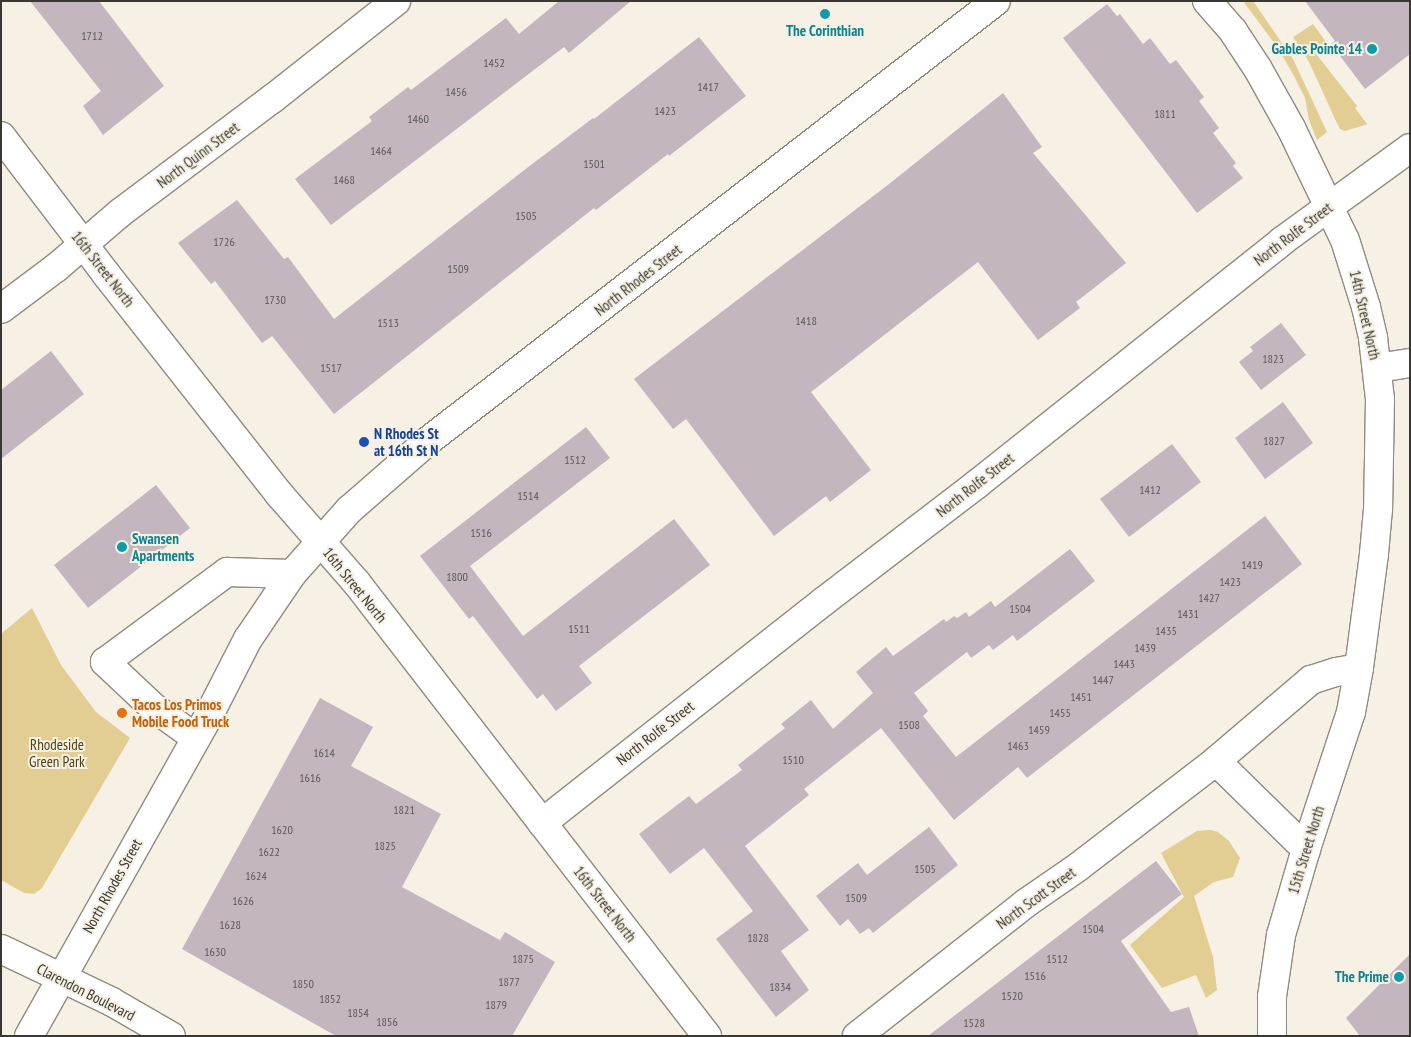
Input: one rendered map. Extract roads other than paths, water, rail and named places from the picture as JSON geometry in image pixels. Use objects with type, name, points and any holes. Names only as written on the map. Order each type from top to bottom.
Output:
[{"type":"street","name":"North Quinn Street","points":[[1,309],[84,245],[120,213],[396,1]]},
{"type":"street","name":"North Rhodes Street","points":[[29,1036],[196,738],[248,639],[292,574],[320,541],[362,497],[428,441],[996,1]]},
{"type":"street","name":"14th Street North","points":[[1207,1],[1233,31],[1258,69],[1330,207],[1356,272],[1366,306],[1378,368],[1380,423],[1378,509],[1370,597],[1359,668]]},
{"type":"street","name":"16th Street North","points":[[1,136],[280,495],[356,582],[707,1036]]},
{"type":"street","name":"North Rolfe Street","points":[[542,823],[808,613],[977,484],[1282,241],[1410,148]]},
{"type":"street","points":[[1378,368],[1410,363]]},
{"type":"street","points":[[196,738],[153,707],[105,662],[227,572],[292,574]]},
{"type":"street","name":"North Scott Street","points":[[857,1036],[1026,903],[1078,867],[1216,761],[1311,680],[1336,672],[1359,668]]},
{"type":"street","name":"15th Street North","points":[[1272,1036],[1271,1016],[1275,967],[1286,917],[1350,712],[1359,668]]},
{"type":"street","points":[[1216,761],[1306,849]]},
{"type":"street","name":"Clarendon Boulevard","points":[[1,949],[112,1002],[171,1036]]},
{"type":"place","name":"The Corinthian","points":[[825,14]]},
{"type":"place","name":"Gables Pointe 14","points":[[1372,49]]},
{"type":"place","name":"N Rhodes St at 16th St N","points":[[364,442]]},
{"type":"place","name":"Swansen Apartments","points":[[122,547]]},
{"type":"place","name":"Tacos Los Primos Mobile Food Truck","points":[[122,713]]},
{"type":"place","name":"The Prime","points":[[1399,977]]},
{"type":"park label","name":"Rhodeside Green Park","points":[[57,752]]}]
